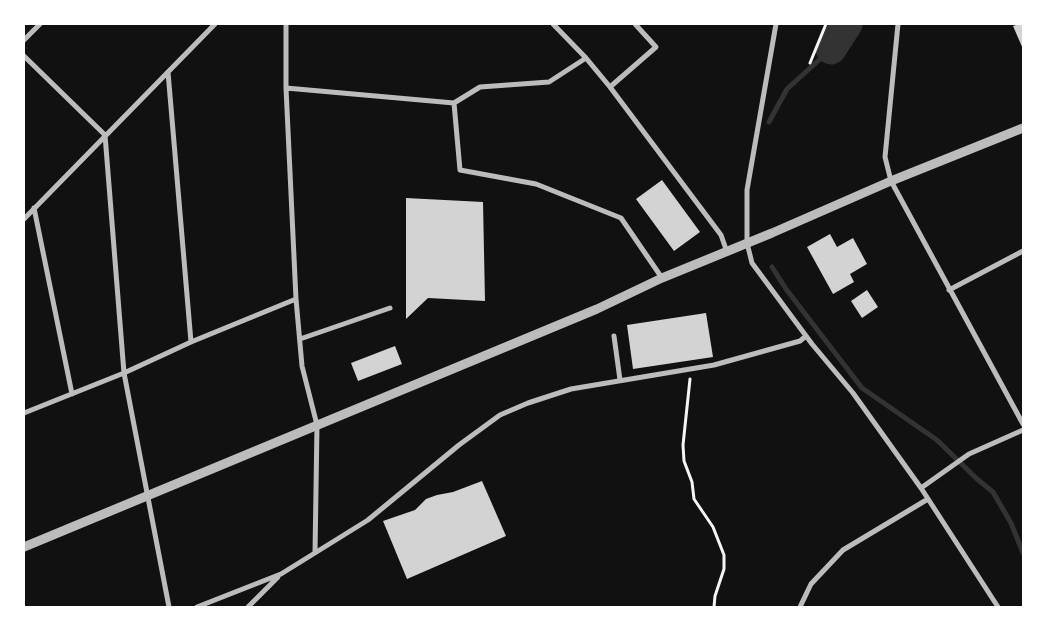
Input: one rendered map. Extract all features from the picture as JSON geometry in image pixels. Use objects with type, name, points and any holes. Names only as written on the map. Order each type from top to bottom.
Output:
[{"type":"street","points":[[24,40],[40,24]]},
{"type":"street","points":[[24,219],[215,24]]},
{"type":"street","points":[[286,24],[286,88],[296,299],[302,366],[317,424],[315,553]]},
{"type":"street","points":[[553,24],[610,86],[721,235],[727,252]]},
{"type":"street","points":[[610,86],[656,47],[635,24]]},
{"type":"street","points":[[776,24],[747,190],[747,242],[752,263],[806,336],[853,393],[921,488],[998,607]]},
{"type":"street","points":[[898,24],[885,157],[891,182],[1023,424]]},
{"type":"street","points":[[24,56],[105,135],[124,373],[169,607]]},
{"type":"street","points":[[286,88],[454,103],[480,87],[550,82],[586,58]]},
{"type":"street","points":[[168,72],[191,342]]},
{"type":"street","points":[[454,103],[460,170],[536,184],[621,218],[662,278]]},
{"type":"street","points":[[24,547],[596,309],[662,278],[1023,128]]},
{"type":"street","points":[[34,208],[72,394]]},
{"type":"street","points":[[949,290],[1023,251]]},
{"type":"street","points":[[24,413],[124,373],[191,342],[296,299]]},
{"type":"street","points":[[300,339],[390,308]]},
{"type":"street","points":[[614,336],[620,380]]},
{"type":"street","points":[[197,607],[281,574],[368,520],[452,450],[500,415],[528,403],[571,389],[714,365],[800,340],[806,336]]},
{"type":"street","points":[[921,488],[968,454],[1023,430]]},
{"type":"street","points":[[800,607],[811,584],[843,550],[928,499]]},
{"type":"street","points":[[248,607],[281,574]]},
{"type":"path","points":[[810,64],[826,24]]},
{"type":"path","points":[[690,368],[683,445],[684,461],[692,482],[694,499],[713,527],[724,554],[724,569],[715,596],[714,607]]},
{"type":"building","points":[[1023,24],[1023,49],[1013,26]]},
{"type":"building","points":[[662,180],[700,232],[674,251],[636,199]]},
{"type":"building","points":[[406,198],[483,202],[485,301],[428,298],[406,319]]},
{"type":"building","points":[[830,234],[837,247],[853,238],[867,264],[850,274],[854,282],[833,294],[807,247]]},
{"type":"building","points":[[867,290],[878,307],[862,318],[851,301]]},
{"type":"building","points":[[706,313],[713,357],[633,369],[627,325]]},
{"type":"building","points":[[395,346],[402,364],[358,381],[351,363]]},
{"type":"building","points":[[482,481],[506,536],[407,579],[383,521],[415,510],[426,499],[453,492]]},
{"type":"waterway","points":[[831,49],[847,24]]},
{"type":"waterway","points":[[769,122],[787,89],[831,49]]},
{"type":"waterway","points":[[772,267],[786,289],[862,388],[937,440],[993,492],[1011,523],[1023,553]]}]
